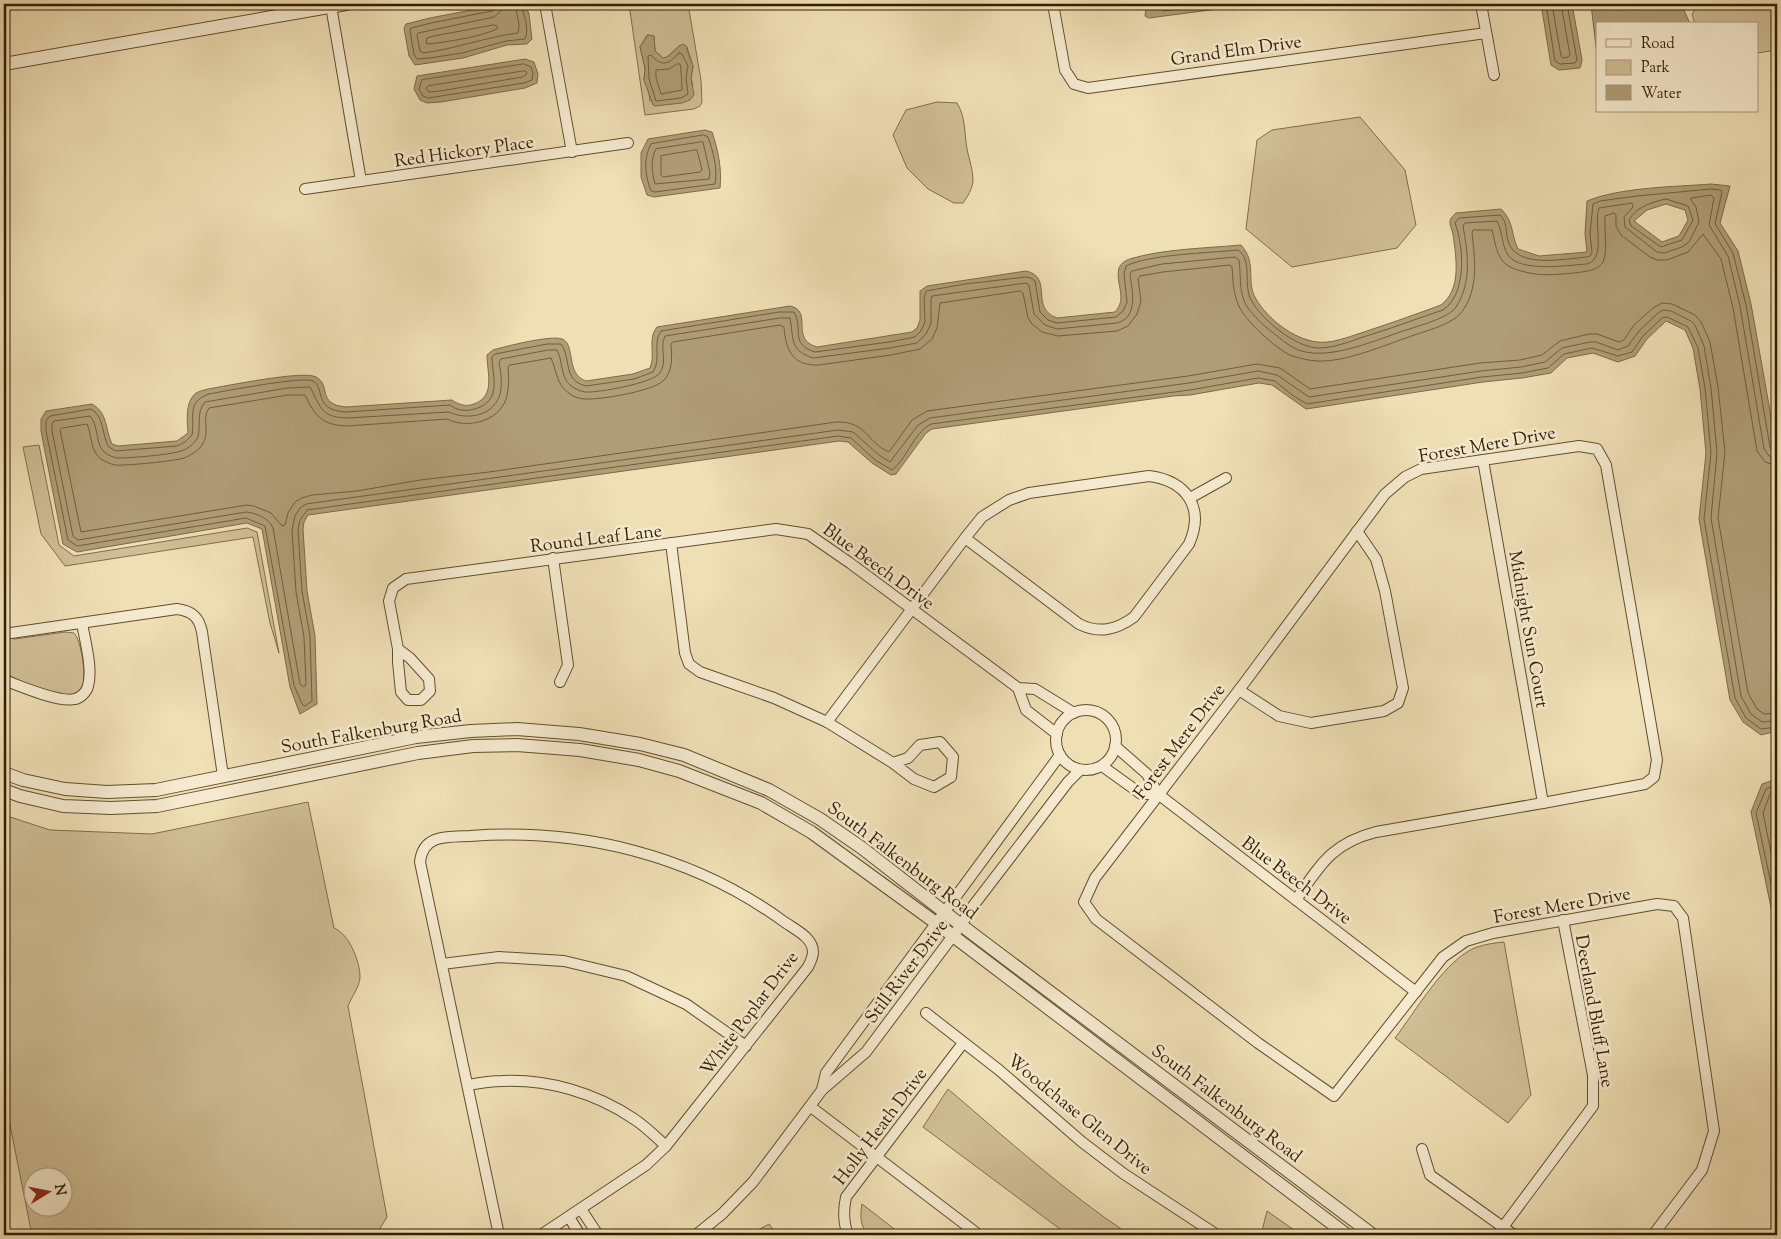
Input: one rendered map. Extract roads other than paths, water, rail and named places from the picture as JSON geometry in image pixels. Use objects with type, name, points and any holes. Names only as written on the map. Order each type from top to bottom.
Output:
[{"type":"street","points":[[4,64],[346,4]]},
{"type":"street","points":[[545,4],[572,152]]},
{"type":"street","name":"Grand Elm Drive","points":[[1053,4],[1065,70],[1074,84],[1088,88],[1486,33]]},
{"type":"street","points":[[1481,4],[1494,75]]},
{"type":"street","points":[[331,6],[361,181]]},
{"type":"street","name":"Red Hickory Place","points":[[305,189],[628,143]]},
{"type":"street","name":"Forest Mere Drive","points":[[1296,900],[1321,864],[1340,846],[1358,836],[1645,784],[1654,777],[1657,760],[1608,475],[1606,465],[1597,449],[1579,446],[1421,469],[1405,477],[1385,494],[1239,690],[1095,878],[1084,902],[1096,919],[1250,1037],[1334,1096],[1443,957],[1466,940],[1493,933],[1657,904],[1674,906],[1683,918],[1714,1130],[1702,1170],[1653,1235]]},
{"type":"street","name":"Midnight Sun Court","points":[[1483,460],[1544,803]]},
{"type":"street","points":[[827,722],[965,538],[982,517],[1009,500],[1029,493],[1149,476],[1164,478],[1176,483],[1190,498],[1196,522],[1189,544],[1134,617],[1111,630],[1087,628],[1079,624],[965,538]]},
{"type":"street","points":[[1190,498],[1226,478]]},
{"type":"street","name":"Blue Beech Drive","points":[[671,543],[776,529],[808,534],[1018,688],[1035,689],[1074,713]]},
{"type":"street","points":[[1239,690],[1279,716],[1311,723],[1384,711],[1398,703],[1403,688],[1385,591],[1376,559],[1357,531]]},
{"type":"street","name":"Round Leaf Lane","points":[[398,649],[430,678],[430,691],[421,700],[408,700],[401,692],[398,649],[389,601],[393,588],[406,579],[671,543],[685,653],[689,664],[700,672],[774,698],[827,722],[893,763],[914,779],[934,787],[951,777],[953,757],[940,742],[920,745],[908,758],[893,763]]},
{"type":"street","points":[[553,558],[568,665],[560,682]]},
{"type":"street","points":[[4,631],[11,633],[177,609],[188,611],[200,620],[226,792]]},
{"type":"street","points":[[4,680],[27,690],[61,698],[75,699],[82,696],[88,687],[89,670],[82,623]]},
{"type":"street","points":[[1018,688],[1026,710],[1057,734]]},
{"type":"street","points":[[1083,710],[1101,714],[1113,728],[1116,737],[1113,754],[1102,766],[1080,770],[1072,767],[1060,755],[1057,748],[1057,734],[1060,725],[1074,713],[1083,710]]},
{"type":"street","name":"South Falkenburg Road","points":[[4,773],[22,780],[64,789],[107,792],[156,790],[416,737],[508,729],[560,732],[640,744],[684,755],[769,790],[820,819],[862,848],[961,925],[1374,1235]]},
{"type":"street","points":[[560,732],[560,748]]},
{"type":"street","name":"South Falkenburg Road","points":[[4,790],[20,796],[63,806],[111,808],[157,806],[418,753],[473,746],[517,745],[580,750],[639,760],[679,771],[761,803],[811,832],[936,923],[1347,1235]]},
{"type":"street","name":"Blue Beech Drive","points":[[1115,746],[1147,774],[1158,794],[1416,992]]},
{"type":"street","name":"Still River Drive","points":[[822,1090],[826,1073],[1060,755]]},
{"type":"street","name":"Blue Beech Drive","points":[[1102,766],[1141,794],[1158,794]]},
{"type":"street","name":"Still River Drive","points":[[696,1235],[722,1214],[753,1182],[822,1090],[866,1052],[985,890],[1068,782],[1080,770]]},
{"type":"street","name":"White Poplar Drive","points":[[499,1235],[420,862],[420,854],[424,846],[433,840],[502,834],[546,835],[580,839],[663,858],[713,879],[766,908],[809,940],[813,953],[808,967],[666,1146],[646,1165],[541,1235]]},
{"type":"street","name":"Deerland Bluff Lane","points":[[1503,1227],[1593,1106],[1593,1076],[1563,920]]},
{"type":"street","points":[[442,964],[499,957],[564,961],[626,976],[686,1004],[746,1046]]},
{"type":"street","name":"Woodchase Glen Drive","points":[[926,1013],[999,1070],[1082,1142],[1117,1168],[1217,1235]]},
{"type":"street","name":"Holly Heath Drive","points":[[848,1235],[844,1226],[843,1211],[846,1197],[963,1043]]},
{"type":"street","points":[[468,1085],[511,1081],[569,1088],[604,1101],[635,1119],[666,1146]]},
{"type":"street","points":[[1181,1110],[1191,1098]]},
{"type":"street","points":[[811,1107],[979,1235]]},
{"type":"street","points":[[1422,1149],[1430,1175],[1514,1235]]},
{"type":"street","points":[[581,1209],[598,1235]]},
{"type":"street","points":[[569,1217],[580,1235]]},
{"type":"water","points":[[503,4],[525,4],[529,14],[532,39],[527,44],[507,45],[463,58],[415,65],[409,56],[404,28],[406,24]]},
{"type":"water","points":[[1170,4],[1256,4],[1149,18],[1145,16],[1146,8]]},
{"type":"water","points":[[1541,4],[1572,4],[1582,60],[1580,68],[1559,70],[1551,65]]},
{"type":"water","points":[[1591,4],[1676,4],[1684,10],[1689,22],[1596,22],[1596,46]]},
{"type":"water","points":[[648,35],[654,36],[655,51],[663,58],[669,56],[681,45],[684,44],[687,47],[693,66],[691,78],[694,95],[690,100],[682,103],[653,105],[644,80],[645,68],[640,47]]},
{"type":"water","points":[[525,59],[534,62],[538,74],[537,83],[525,88],[427,103],[420,100],[414,89],[417,76]]},
{"type":"water","points":[[705,130],[712,132],[716,146],[720,166],[720,188],[654,197],[647,195],[641,177],[641,153],[648,139]]},
{"type":"water","points":[[1711,184],[1730,186],[1720,223],[1738,251],[1751,304],[1770,411],[1777,464],[1777,731],[1761,735],[1743,722],[1730,700],[1699,519],[1706,453],[1700,389],[1693,348],[1685,330],[1666,321],[1647,339],[1635,356],[1618,362],[1593,353],[1567,358],[1551,373],[1522,378],[1483,382],[1306,409],[1272,385],[1259,383],[1190,395],[932,429],[926,433],[896,474],[891,475],[872,463],[848,442],[839,441],[308,515],[303,529],[307,591],[315,636],[317,704],[300,714],[290,687],[262,529],[247,523],[77,552],[63,544],[41,431],[41,419],[46,411],[92,404],[104,417],[112,444],[118,446],[177,441],[188,433],[188,406],[192,397],[197,392],[247,382],[309,375],[321,381],[331,402],[346,407],[452,400],[463,405],[471,405],[481,400],[488,390],[487,355],[493,350],[508,346],[548,338],[562,339],[569,347],[575,372],[586,381],[633,374],[650,368],[652,363],[653,336],[657,327],[790,306],[797,309],[800,313],[804,338],[817,347],[912,332],[917,328],[920,320],[920,291],[927,286],[1026,271],[1034,274],[1039,279],[1044,307],[1057,318],[1115,312],[1121,301],[1119,268],[1127,260],[1170,251],[1241,245],[1249,259],[1253,292],[1267,314],[1282,327],[1299,337],[1317,342],[1328,342],[1431,309],[1441,305],[1448,298],[1455,282],[1456,272],[1453,234],[1450,222],[1456,213],[1501,209],[1508,218],[1518,249],[1539,256],[1587,252],[1585,234],[1587,201],[1601,196],[1632,190]],"holes":[[[1666,204],[1685,210],[1688,220],[1679,236],[1662,242],[1634,221],[1647,210]]]},
{"type":"water","points":[[1777,779],[1777,936],[1751,812],[1762,784]]},
{"type":"water","points":[[1777,1216],[1777,1235],[1768,1235]]}]
